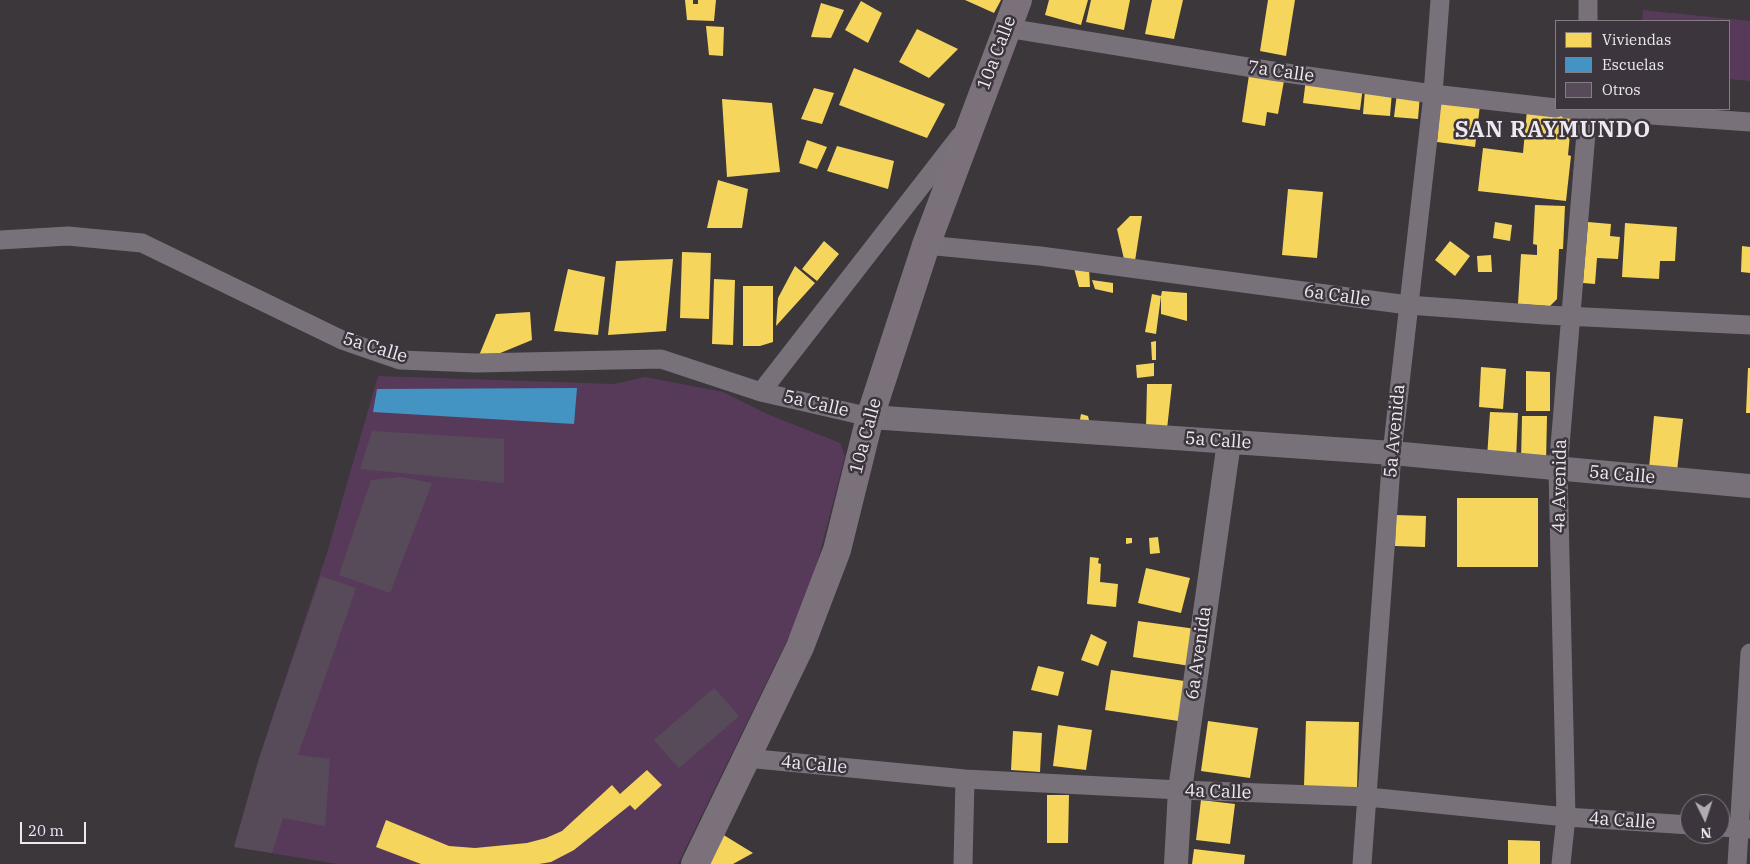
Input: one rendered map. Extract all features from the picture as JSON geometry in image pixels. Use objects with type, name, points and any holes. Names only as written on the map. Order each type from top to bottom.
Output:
[{"type":"main road","name":"10a Calle","points":[[695,864],[800,647],[837,550],[870,417],[926,245],[1018,0]]},
{"type":"street","name":"5a Avenida","points":[[1362,864],[1392,453],[1433,94],[1440,0]]},
{"type":"street","points":[[1588,0],[1588,20]]},
{"type":"street","name":"7a Calle","points":[[1007,28],[1272,71],[1433,94],[1555,108]]},
{"type":"street","points":[[1588,110],[1750,122]]},
{"type":"street","name":"4a Avenida","points":[[1561,864],[1566,817],[1558,470],[1588,110]]},
{"type":"street","points":[[761,392],[970,124]]},
{"type":"street","name":"5a Calle","points":[[0,240],[68,236],[142,243],[342,340],[400,360],[476,363],[661,359],[761,392],[870,417],[1392,453],[1558,470],[1750,486]]},
{"type":"street","name":"6a Calle","points":[[926,245],[1059,259],[1408,306],[1750,325]]},
{"type":"street","name":"6a Avenida","points":[[1176,864],[1180,790],[1229,442]]},
{"type":"street","points":[[1737,864],[1744,829],[1750,653]]},
{"type":"street","name":"4a Calle","points":[[746,758],[965,779],[1368,797],[1566,817],[1680,825]]},
{"type":"street","points":[[963,864],[965,779]]},
{"type":"street","points":[[1730,828],[1744,829]]},
{"type":"shaded area","points":[[1643,10],[1750,21],[1750,81],[1730,79],[1730,20],[1642,20]]},
{"type":"shaded area","points":[[378,376],[614,384],[645,377],[723,392],[767,414],[840,443],[845,456],[809,595],[678,864],[337,864],[234,847],[271,721],[327,553]]},
{"type":"building: Viviendas","points":[[685,0],[693,0],[693,4],[698,4],[698,0],[716,0],[714,21],[687,20]]},
{"type":"building: Viviendas","points":[[965,0],[1001,0],[994,13]]},
{"type":"building: Viviendas","points":[[1049,0],[1088,0],[1081,25],[1045,15]]},
{"type":"building: Viviendas","points":[[1091,0],[1130,0],[1124,30],[1086,22]]},
{"type":"building: Viviendas","points":[[1152,0],[1183,0],[1174,39],[1145,34]]},
{"type":"building: Viviendas","points":[[1268,0],[1295,0],[1286,56],[1260,51]]},
{"type":"building: Viviendas","points":[[861,1],[882,13],[868,43],[845,30]]},
{"type":"building: Viviendas","points":[[821,3],[844,10],[831,38],[811,37]]},
{"type":"building: Viviendas","points":[[706,26],[724,27],[723,56],[709,55]]},
{"type":"building: Viviendas","points":[[917,29],[958,49],[929,78],[899,62]]},
{"type":"building: Viviendas","points":[[854,68],[945,104],[927,138],[839,105]]},
{"type":"building: Viviendas","points":[[1249,75],[1284,81],[1278,114],[1267,112],[1265,126],[1242,122]]},
{"type":"building: Viviendas","points":[[1306,79],[1363,87],[1360,110],[1303,103]]},
{"type":"building: Viviendas","points":[[814,88],[834,93],[822,124],[801,119]]},
{"type":"building: Viviendas","points":[[1365,90],[1392,92],[1390,116],[1363,114]]},
{"type":"building: Viviendas","points":[[1397,93],[1420,95],[1418,119],[1394,117]]},
{"type":"building: Viviendas","points":[[722,99],[772,103],[780,172],[727,177]]},
{"type":"building: Viviendas","points":[[1441,100],[1480,105],[1475,147],[1437,142]]},
{"type":"building: Viviendas","points":[[1527,110],[1572,115],[1568,155],[1571,156],[1566,201],[1478,191],[1483,148],[1523,153]]},
{"type":"building: Viviendas","points":[[807,140],[827,147],[817,169],[799,163]]},
{"type":"building: Viviendas","points":[[837,146],[894,161],[888,189],[827,171]]},
{"type":"building: Viviendas","points":[[718,180],[748,189],[742,228],[707,228]]},
{"type":"building: Viviendas","points":[[1288,189],[1323,192],[1317,258],[1282,255]]},
{"type":"building: Viviendas","points":[[1535,205],[1565,206],[1563,249],[1559,249],[1557,299],[1550,306],[1518,304],[1521,254],[1537,255],[1537,245],[1533,244]]},
{"type":"building: Viviendas","points":[[1130,216],[1142,216],[1135,261],[1124,259],[1117,229]]},
{"type":"building: Viviendas","points":[[1495,222],[1512,225],[1510,241],[1493,238]]},
{"type":"building: Viviendas","points":[[1588,222],[1611,224],[1610,236],[1620,237],[1618,259],[1597,258],[1595,284],[1583,283]]},
{"type":"building: Viviendas","points":[[1625,223],[1677,227],[1675,261],[1660,261],[1659,279],[1622,277]]},
{"type":"building: Viviendas","points":[[824,241],[839,254],[817,281],[802,269]]},
{"type":"building: Viviendas","points":[[1450,241],[1470,256],[1455,276],[1435,260]]},
{"type":"building: Viviendas","points":[[1742,246],[1750,247],[1750,273],[1741,272]]},
{"type":"building: Viviendas","points":[[682,252],[711,253],[709,319],[680,318]]},
{"type":"building: Viviendas","points":[[1491,255],[1492,272],[1478,272],[1477,256]]},
{"type":"building: Viviendas","points":[[673,259],[666,331],[608,335],[616,261]]},
{"type":"building: Viviendas","points":[[795,266],[815,283],[776,326],[778,298]]},
{"type":"building: Viviendas","points":[[1089,267],[1090,287],[1079,287],[1074,268]]},
{"type":"building: Viviendas","points":[[568,269],[605,277],[598,335],[554,331]]},
{"type":"building: Viviendas","points":[[714,279],[735,280],[733,345],[712,344]]},
{"type":"building: Viviendas","points":[[1092,280],[1113,283],[1113,293],[1095,289]]},
{"type":"building: Viviendas","points":[[743,286],[773,286],[773,342],[760,346],[743,346]]},
{"type":"building: Viviendas","points":[[1162,291],[1187,293],[1187,321],[1161,314]]},
{"type":"building: Viviendas","points":[[1152,294],[1161,296],[1156,334],[1145,332]]},
{"type":"building: Viviendas","points":[[530,312],[532,340],[476,363],[496,314]]},
{"type":"building: Viviendas","points":[[1156,341],[1156,360],[1152,360],[1151,342]]},
{"type":"building: Viviendas","points":[[1154,363],[1154,376],[1137,378],[1136,365]]},
{"type":"building: Viviendas","points":[[1481,367],[1506,369],[1503,409],[1479,407]]},
{"type":"building: Viviendas","points":[[1748,368],[1750,368],[1750,413],[1746,413]]},
{"type":"building: Viviendas","points":[[1526,371],[1550,372],[1550,411],[1526,411]]},
{"type":"building: Viviendas","points":[[1147,384],[1172,384],[1167,429],[1146,428]]},
{"type":"building: Viviendas","points":[[1490,412],[1518,413],[1516,460],[1487,458]]},
{"type":"building: Viviendas","points":[[1081,414],[1088,416],[1090,424],[1079,425]]},
{"type":"building: Viviendas","points":[[1522,416],[1547,416],[1546,463],[1521,462]]},
{"type":"building: Viviendas","points":[[1654,416],[1683,419],[1677,471],[1649,468]]},
{"type":"building: Viviendas","points":[[1457,498],[1538,498],[1538,567],[1457,567]]},
{"type":"building: Viviendas","points":[[1396,515],[1426,516],[1425,547],[1395,546]]},
{"type":"building: Viviendas","points":[[1158,537],[1160,553],[1150,554],[1149,538]]},
{"type":"building: Viviendas","points":[[1126,538],[1132,538],[1132,543],[1126,544]]},
{"type":"building: Viviendas","points":[[1090,557],[1099,558],[1098,563],[1101,564],[1100,582],[1118,584],[1116,607],[1087,604]]},
{"type":"building: Viviendas","points":[[1146,568],[1190,578],[1181,613],[1138,603]]},
{"type":"building: Viviendas","points":[[1138,621],[1196,629],[1190,666],[1133,657]]},
{"type":"building: Viviendas","points":[[1091,634],[1107,642],[1098,666],[1081,660]]},
{"type":"building: Viviendas","points":[[1038,666],[1064,672],[1058,696],[1031,690]]},
{"type":"building: Viviendas","points":[[1111,670],[1191,682],[1185,722],[1105,710]]},
{"type":"building: Viviendas","points":[[1208,721],[1258,728],[1250,778],[1201,771]]},
{"type":"building: Viviendas","points":[[1306,721],[1359,722],[1357,788],[1304,786]]},
{"type":"building: Viviendas","points":[[1058,725],[1092,730],[1086,770],[1053,766]]},
{"type":"building: Viviendas","points":[[1013,731],[1042,733],[1040,772],[1011,770]]},
{"type":"building: Viviendas","points":[[647,770],[662,785],[635,810],[630,805],[574,850],[551,862],[539,864],[421,864],[376,847],[386,820],[449,846],[475,848],[527,843],[546,838],[562,831],[612,785],[620,794]]},
{"type":"building: Viviendas","points":[[1047,795],[1069,795],[1068,843],[1047,843]]},
{"type":"building: Viviendas","points":[[1201,800],[1235,804],[1230,844],[1196,840]]},
{"type":"building: Viviendas","points":[[722,834],[753,853],[733,864],[708,864]]},
{"type":"building: Viviendas","points":[[1508,840],[1540,841],[1540,864],[1508,864]]},
{"type":"building: Viviendas","points":[[1194,849],[1245,855],[1244,864],[1192,864]]},
{"type":"building: Escuelas","points":[[577,388],[574,424],[373,412],[377,389]]},
{"type":"building: Otros","points":[[372,431],[504,439],[504,483],[360,469]]},
{"type":"building: Otros","points":[[401,477],[432,483],[390,593],[339,575],[371,480]]},
{"type":"building: Otros","points":[[321,576],[356,588],[298,755],[330,759],[325,826],[283,818],[272,853],[234,847],[259,758]]},
{"type":"building: Otros","points":[[714,688],[739,716],[679,768],[654,740]]},
{"type":"district","name":"SAN RAYMUNDO","points":[[1553,131]]}]
